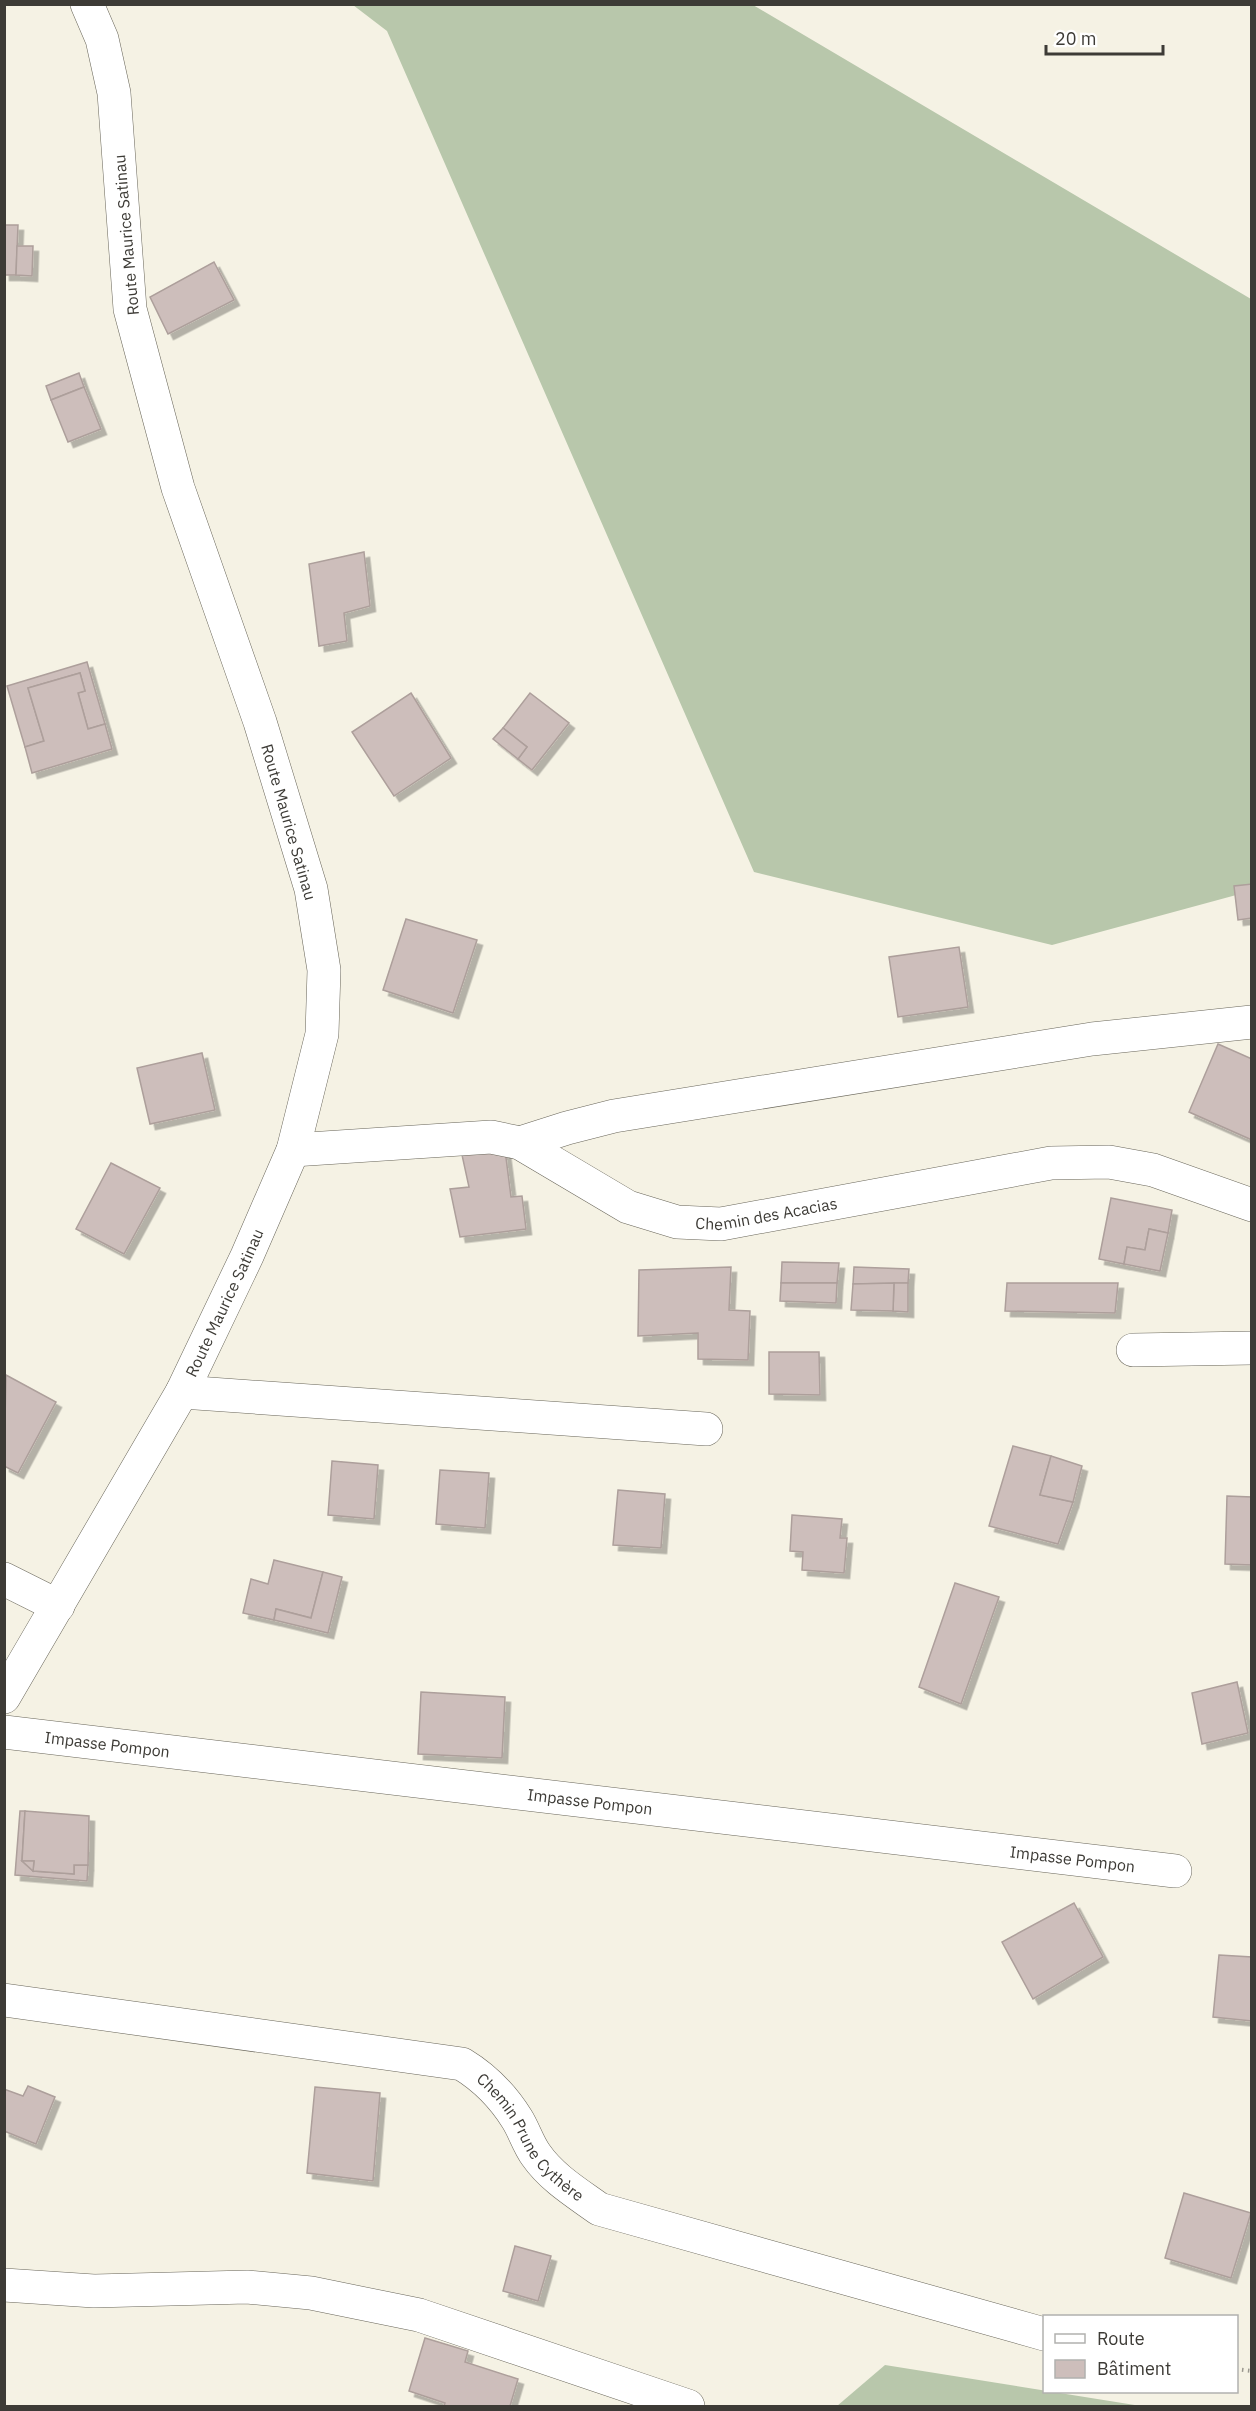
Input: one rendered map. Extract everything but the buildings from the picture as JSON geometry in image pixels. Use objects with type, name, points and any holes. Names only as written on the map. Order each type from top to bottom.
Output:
[{"type":"street","name":"Route Maurice Satinau","points":[[4,1697],[182,1392],[247,1256],[293,1150],[322,1034],[324,969],[311,889],[260,722],[178,488],[130,309],[114,93],[102,39],[87,4]]},
{"type":"street","points":[[520,1143],[614,1116],[1092,1038],[1251,1022]]},
{"type":"street","name":"Chemin des Acacias","points":[[293,1150],[491,1137],[520,1143],[628,1208],[677,1222],[721,1224],[1051,1163],[1108,1162],[1153,1170],[1251,1205]]},
{"type":"street","points":[[1133,1350],[1251,1348]]},
{"type":"street","points":[[182,1392],[706,1429]]},
{"type":"street","points":[[4,1578],[58,1606]]},
{"type":"street","name":"Impasse Pompon","points":[[4,1732],[1175,1872]]},
{"type":"street","name":"Chemin Prune Cythère","points":[[4,2000],[462,2064],[482,2076],[499,2094],[516,2118],[536,2155],[558,2180],[599,2209],[1043,2334]]},
{"type":"street","points":[[4,2285],[94,2291],[247,2287],[311,2293],[419,2315],[688,2406]]},
{"type":"green space","points":[[353,5],[753,5],[1251,299],[1251,891],[1052,945],[754,872],[387,31]]},
{"type":"green space","points":[[885,2365],[1043,2390],[1043,2393],[1060,2393],[1141,2406],[837,2406]]}]
